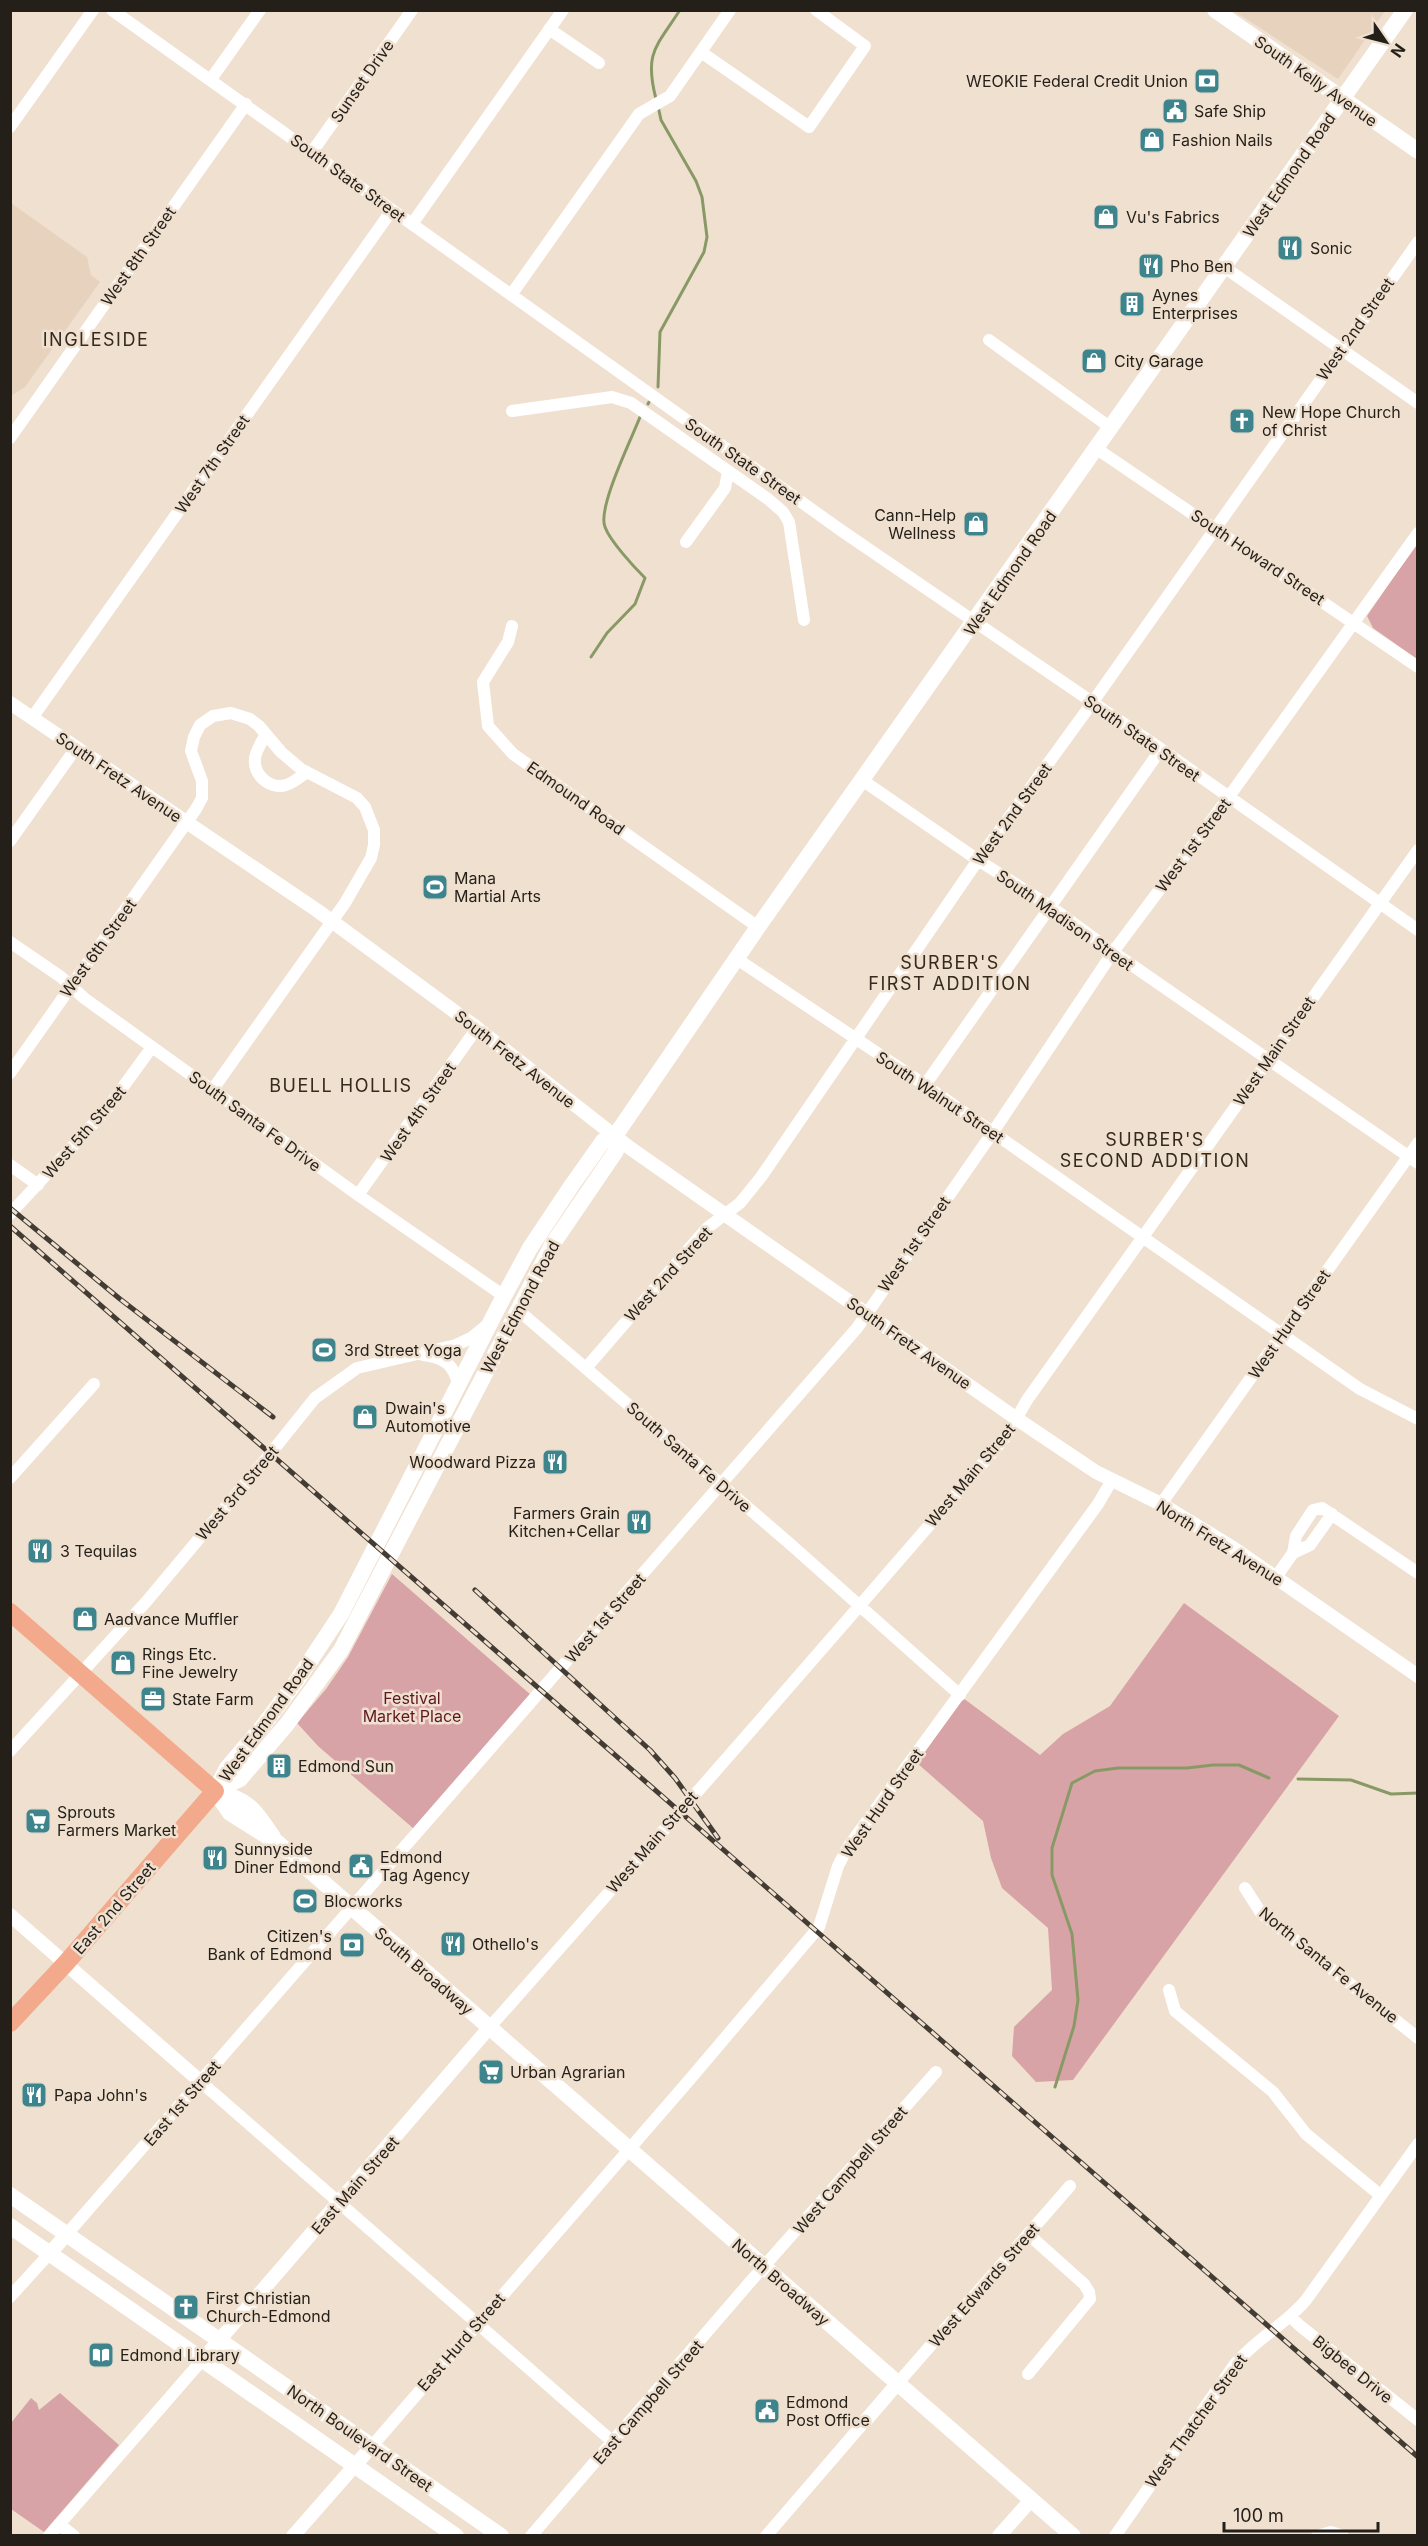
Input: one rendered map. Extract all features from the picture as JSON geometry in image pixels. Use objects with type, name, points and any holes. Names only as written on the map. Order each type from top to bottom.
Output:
[{"type":"main road","name":"South Kelly Avenue","points":[[1215,10],[1418,151]]},
{"type":"main road","name":"West Edmond Road","points":[[215,1791],[227,1768],[263,1726],[298,1679],[341,1614],[504,1296],[530,1248],[572,1185],[603,1141],[615,1136],[862,780],[1405,10]]},
{"type":"main road","name":"West Edmond Road","points":[[215,1791],[240,1779],[287,1724],[341,1650],[552,1245],[616,1151],[615,1136]]},
{"type":"main road","name":"South Broadway","points":[[10,1612],[215,1791],[230,1813],[278,1843],[489,2028]]},
{"type":"main road","name":"East 2nd Street","points":[[10,2023],[66,1963],[215,1791]]},
{"type":"main road","name":"North Broadway","points":[[489,2028],[1073,2535]]},
{"type":"main road","name":"North Boulevard Street","points":[[10,2195],[501,2535]]},
{"type":"main road","name":"North Boulevard Street","points":[[10,2226],[456,2535]]},
{"type":"street","points":[[10,127],[93,10]]},
{"type":"street","name":"South State Street","points":[[112,10],[842,531],[1161,749],[1418,930]]},
{"type":"street","points":[[212,80],[260,10]]},
{"type":"street","name":"Sunset Drive","points":[[312,152],[412,10]]},
{"type":"street","points":[[412,224],[563,10]]},
{"type":"street","points":[[511,295],[639,114],[670,96],[730,10]]},
{"type":"street","points":[[701,52],[808,127],[865,46],[816,10]]},
{"type":"street","points":[[549,29],[599,63]]},
{"type":"street","name":"West 8th Street","points":[[10,438],[246,104]]},
{"type":"street","name":"West 7th Street","points":[[32,718],[392,210]]},
{"type":"street","name":"West 2nd Street","points":[[586,1368],[707,1228],[740,1203],[761,1177],[978,860],[1092,703],[1418,242]]},
{"type":"street","points":[[1224,267],[1418,403]]},
{"type":"street","points":[[989,340],[1111,428]]},
{"type":"street","points":[[512,411],[612,397],[631,403],[768,499],[783,512],[789,522],[804,620]]},
{"type":"street","points":[[673,433],[681,417]]},
{"type":"street","name":"South Howard Street","points":[[1096,448],[1418,667]]},
{"type":"street","points":[[686,542],[725,488],[728,471]]},
{"type":"street","name":"West 1st Street","points":[[352,1908],[857,1328],[993,1132],[1113,952],[1228,798],[1418,533]]},
{"type":"street","name":"Edmound Road","points":[[512,626],[508,642],[483,682],[488,726],[498,739],[513,754],[759,927]]},
{"type":"street","name":"South Fretz Avenue","points":[[10,703],[330,922],[477,1028],[615,1136],[1017,1419]]},
{"type":"street","name":"West 6th Street","points":[[10,1073],[188,823],[202,798],[202,781],[191,751],[194,738],[200,725],[213,716],[231,713],[250,719],[259,726],[280,752],[307,772],[357,798],[365,807],[374,830],[371,858],[351,889],[345,903],[330,922]]},
{"type":"street","points":[[265,736],[255,756],[255,767],[264,780],[271,784],[286,785],[307,772]]},
{"type":"street","points":[[10,841],[76,748]]},
{"type":"street","points":[[925,1085],[1161,749]]},
{"type":"street","name":"South Madison Street","points":[[862,780],[978,860],[1050,906],[1413,1160]]},
{"type":"street","name":"West Main Street","points":[[489,2028],[1008,1435],[1027,1400],[1418,850]]},
{"type":"street","points":[[213,1089],[330,922]]},
{"type":"street","name":"South Santa Fe Drive","points":[[10,942],[358,1195],[504,1296]]},
{"type":"street","name":"South Walnut Street","points":[[737,959],[925,1085],[1360,1389],[1418,1419]]},
{"type":"street","name":"West 4th Street","points":[[358,1195],[477,1028]]},
{"type":"street","name":"West 5th Street","points":[[10,1214],[113,1101],[152,1047]]},
{"type":"street","name":"West Hurd Street","points":[[1161,1504],[1282,1334],[1413,1160],[1418,1143]]},
{"type":"street","points":[[10,1165],[38,1185]]},
{"type":"street","name":"South Santa Fe Drive","points":[[518,1310],[860,1605]]},
{"type":"street","name":"West 3rd Street","points":[[10,1751],[146,1602],[315,1398],[357,1368],[456,1345],[482,1330],[494,1316]]},
{"type":"street","points":[[419,1354],[433,1356],[452,1366],[458,1386]]},
{"type":"street","points":[[10,1478],[94,1384]]},
{"type":"street","name":"North Fretz Avenue","points":[[1017,1419],[1086,1466],[1161,1504],[1233,1548],[1418,1676]]},
{"type":"street","name":"West Hurd Street","points":[[628,2150],[768,1990],[819,1927],[838,1866],[848,1847],[1098,1504],[1113,1480]]},
{"type":"street","points":[[1276,1577],[1293,1553],[1296,1536],[1313,1510],[1322,1508],[1418,1574]]},
{"type":"street","points":[[1293,1553],[1310,1545],[1332,1514]]},
{"type":"street","points":[[860,1605],[960,1695]]},
{"type":"street","name":"North Santa Fe Avenue","points":[[1245,1888],[1261,1913],[1418,2038]]},
{"type":"street","name":"East 1st Street","points":[[10,2297],[68,2234],[352,1908]]},
{"type":"street","points":[[10,1915],[613,2442]]},
{"type":"street","points":[[1169,1990],[1174,2011],[1273,2092],[1305,2134],[1380,2195]]},
{"type":"street","name":"East Main Street","points":[[203,2359],[489,2028]]},
{"type":"street","name":"West Campbell Street","points":[[764,2268],[936,2072]]},
{"type":"street","name":"West Thatcher Street","points":[[1115,2535],[1236,2364],[1249,2348],[1290,2316],[1306,2300],[1418,2144]]},
{"type":"street","name":"East Hurd Street","points":[[293,2535],[628,2150]]},
{"type":"street","name":"West Edwards Street","points":[[897,2384],[1070,2187]]},
{"type":"street","points":[[1028,2234],[1084,2284],[1090,2299],[1028,2374]]},
{"type":"street","name":"East Campbell Street","points":[[531,2535],[764,2268]]},
{"type":"street","name":"Bigbee Drive","points":[[1290,2316],[1416,2415]]},
{"type":"street","points":[[49,2535],[203,2359]]},
{"type":"street","points":[[766,2535],[897,2384]]},
{"type":"street","points":[[999,2535],[1031,2500]]},
{"type":"street","points":[[59,2524],[74,2535]]},
{"type":"street","points":[[1317,2535],[1331,2532],[1343,2535]]},
{"type":"shaded area","points":[[1234,11],[1385,11],[1338,79]]},
{"type":"shaded area","points":[[11,203],[87,257],[91,275],[100,282],[25,387],[11,396]]},
{"type":"green space","points":[[1417,543],[1417,659],[1373,628],[1367,616]]},
{"type":"green space","name":"Festival Market Place","points":[[392,1574],[531,1695],[414,1829],[318,1746],[297,1723],[326,1689],[348,1657]]},
{"type":"green space","points":[[1184,1603],[1339,1716],[1073,2080],[1036,2082],[1012,2056],[1014,2027],[1052,1990],[1048,1928],[1002,1888],[991,1858],[983,1821],[917,1763],[963,1698],[1040,1755],[1063,1734],[1110,1706]]},
{"type":"green space","points":[[60,2393],[119,2445],[44,2532],[11,2509],[11,2423],[31,2398],[37,2403],[39,2410]]},
{"type":"waterway","points":[[656,99],[651,71],[654,51],[680,10]]},
{"type":"waterway","points":[[658,106],[661,120],[696,181],[702,197],[707,237],[704,252],[660,332],[658,387]]},
{"type":"waterway","points":[[591,657],[607,633],[635,604],[645,578],[612,539],[605,527],[604,518],[610,489],[640,417]]},
{"type":"waterway","points":[[1055,2087],[1074,2026],[1078,2000],[1072,1934],[1052,1875],[1052,1848],[1072,1783],[1095,1771],[1118,1768],[1187,1768],[1213,1765],[1239,1765],[1269,1778]]},
{"type":"waterway","points":[[1298,1779],[1351,1780],[1391,1794],[1418,1793]]},
{"type":"railway","points":[[10,1208],[120,1299],[273,1417]]},
{"type":"railway","points":[[10,1226],[1418,2457]]},
{"type":"railway","points":[[475,1590],[650,1750],[675,1778],[718,1838]]},
{"type":"place","name":"WEOKIE Federal Credit Union","points":[[1207,81]]},
{"type":"place","name":"Safe Ship","points":[[1175,111]]},
{"type":"place","name":"Fashion Nails","points":[[1152,140]]},
{"type":"place","name":"Vu's Fabrics","points":[[1106,217]]},
{"type":"place","name":"Sonic","points":[[1290,248]]},
{"type":"place","name":"Pho Ben","points":[[1151,266]]},
{"type":"place","name":"Aynes Enterprises","points":[[1132,304]]},
{"type":"place","name":"City Garage","points":[[1094,361]]},
{"type":"place","name":"New Hope Church of Christ","points":[[1242,421]]},
{"type":"place","name":"Cann-Help Wellness","points":[[976,524]]},
{"type":"place","name":"Mana Martial Arts","points":[[435,887]]},
{"type":"place","name":"3rd Street Yoga","points":[[324,1350]]},
{"type":"place","name":"Dwain's Automotive","points":[[365,1417]]},
{"type":"place","name":"Woodward Pizza","points":[[555,1462]]},
{"type":"place","name":"Farmers Grain Kitchen+Cellar","points":[[639,1522]]},
{"type":"place","name":"3 Tequilas","points":[[40,1551]]},
{"type":"place","name":"Aadvance Muffler","points":[[85,1619]]},
{"type":"place","name":"Rings Etc. Fine Jewelry","points":[[123,1663]]},
{"type":"place","name":"State Farm","points":[[153,1699]]},
{"type":"place","name":"Edmond Sun","points":[[279,1766]]},
{"type":"place","name":"Sprouts Farmers Market","points":[[38,1821]]},
{"type":"place","name":"Sunnyside Diner Edmond","points":[[215,1858]]},
{"type":"place","name":"Edmond Tag Agency","points":[[361,1866]]},
{"type":"place","name":"Blocworks","points":[[305,1901]]},
{"type":"place","name":"Othello's","points":[[453,1944]]},
{"type":"place","name":"Citizen's Bank of Edmond","points":[[352,1945]]},
{"type":"place","name":"Urban Agrarian","points":[[491,2072]]},
{"type":"place","name":"Papa John's","points":[[34,2095]]},
{"type":"place","name":"First Christian Church-Edmond","points":[[186,2307]]},
{"type":"place","name":"Edmond Library","points":[[101,2355]]},
{"type":"place","name":"Edmond Post Office","points":[[767,2411]]},
{"type":"district","name":"INGLESIDE","points":[[96,339]]},
{"type":"district","name":"SURBER'S FIRST ADDITION","points":[[950,972]]},
{"type":"district","name":"BUELL HOLLIS","points":[[341,1085]]},
{"type":"district","name":"SURBER'S SECOND ADDITION","points":[[1155,1149]]}]
